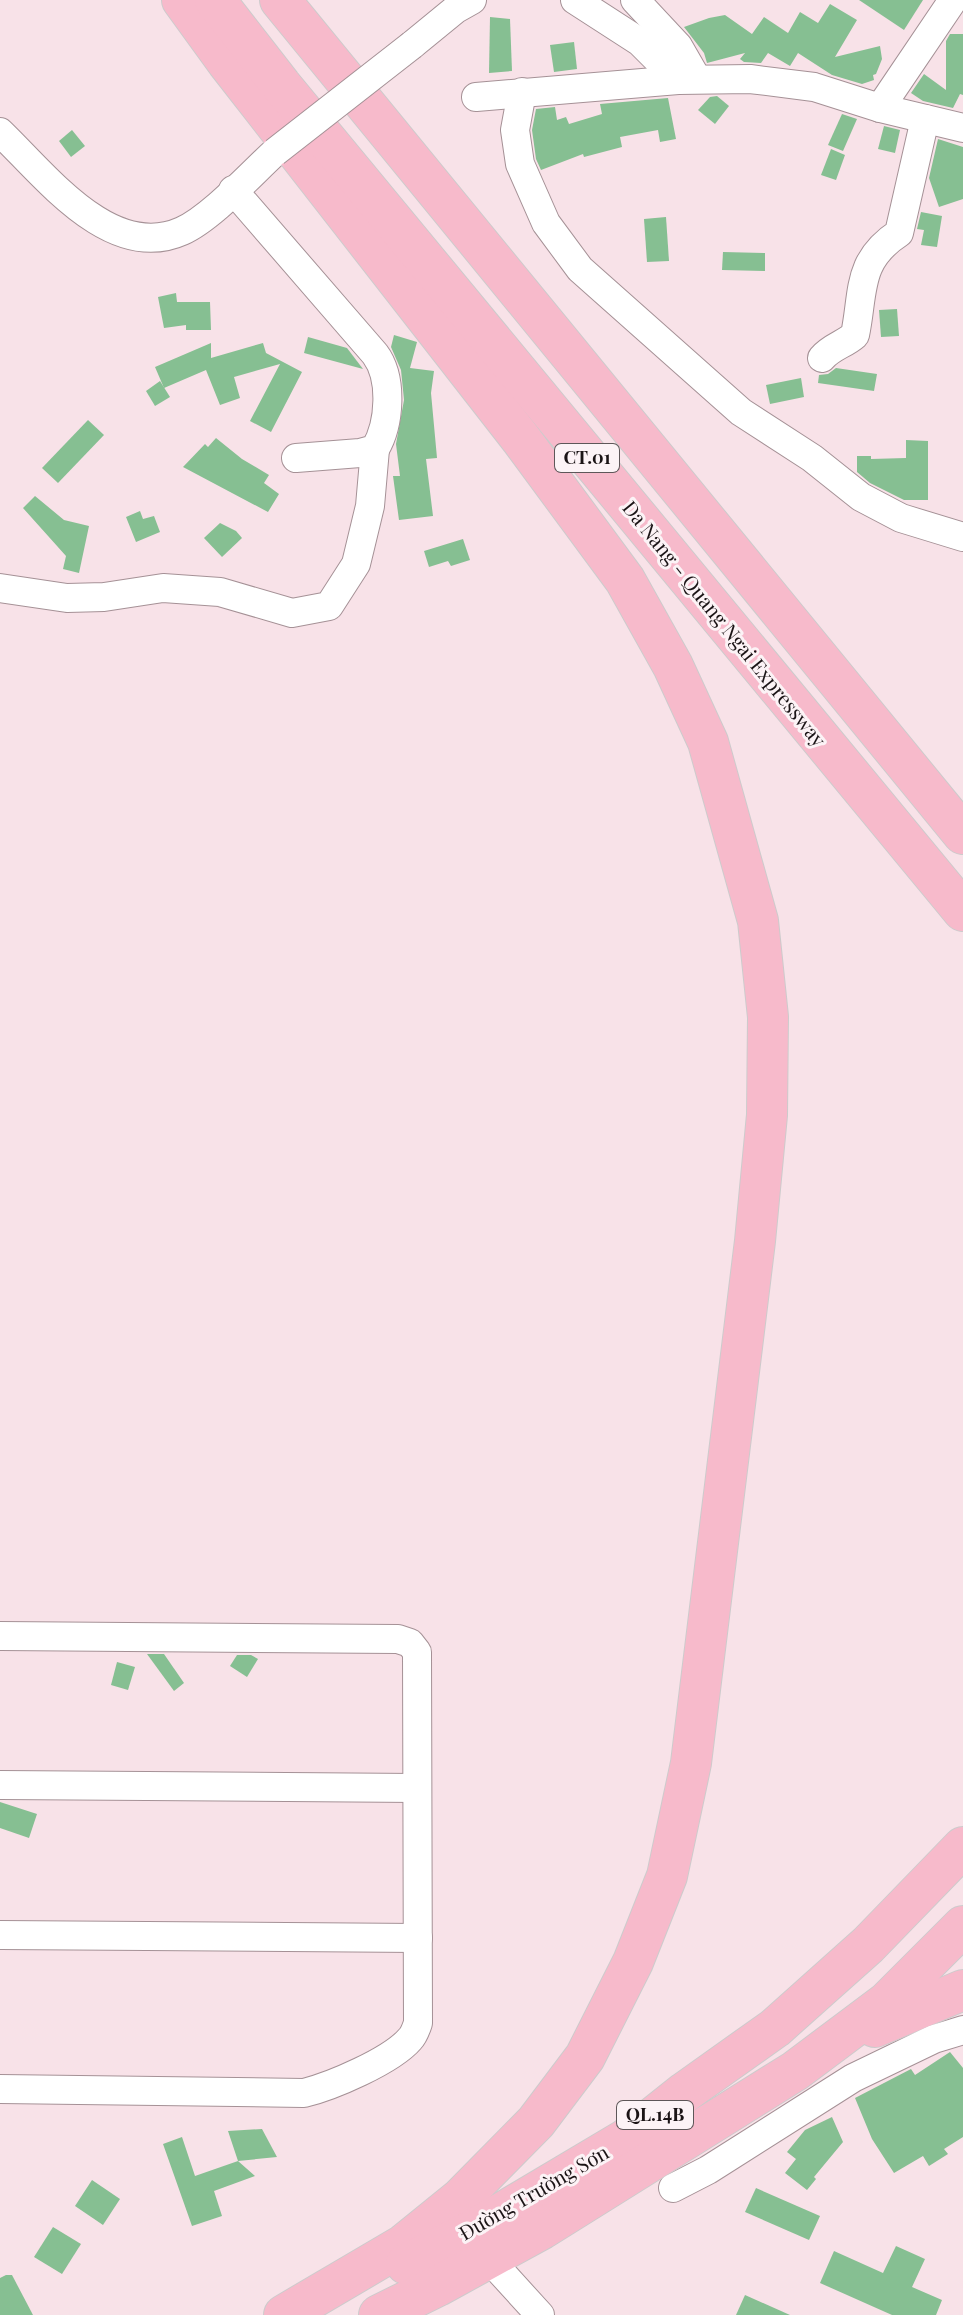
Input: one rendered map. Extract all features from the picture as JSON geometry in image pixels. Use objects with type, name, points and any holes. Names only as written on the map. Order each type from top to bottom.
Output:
[{"type":"highway","points":[[182,0],[521,439],[625,580],[673,666],[708,742],[758,921],[768,1017],[767,1115],[755,1241],[691,1763],[667,1876],[633,1962],[585,2057],[536,2122],[461,2198],[403,2245],[284,2315]]},
{"type":"highway","name":"Da Nang - Quang Ngai Expressway","points":[[215,0],[291,97],[963,911]]},
{"type":"highway","name":"CT.01","points":[[280,0],[963,834]]},
{"type":"highway","name":"Đường Trường Sơn","points":[[379,2315],[626,2139],[685,2092],[775,2028],[868,1945],[963,1847]]},
{"type":"highway","name":"Đường Trường Sơn","points":[[299,2315],[481,2244],[542,2229],[661,2175],[887,2002],[963,1926]]},
{"type":"highway","points":[[661,2175],[876,2026],[963,1990]]},
{"type":"street","points":[[0,132],[98,224],[127,236],[154,239],[182,231],[275,152],[456,9],[472,0]]},
{"type":"street","points":[[575,0],[640,42],[687,79]]},
{"type":"street","points":[[635,0],[678,46],[687,79]]},
{"type":"street","points":[[880,108],[953,0]]},
{"type":"street","points":[[476,97],[687,79],[750,79],[814,87],[880,108],[963,128]]},
{"type":"street","points":[[522,92],[515,130],[520,164],[546,223],[580,269],[741,412],[812,458],[861,497],[901,518],[963,537]]},
{"type":"street","points":[[822,358],[829,350],[846,343],[855,335],[860,287],[871,261],[899,233],[925,119]]},
{"type":"street","points":[[0,588],[67,598],[104,597],[163,588],[220,592],[292,613],[329,606],[356,564],[370,506],[375,449],[386,426],[386,376],[383,364],[233,190]]},
{"type":"street","points":[[296,458],[375,449]]},
{"type":"street","points":[[0,1636],[398,1639],[410,1643],[417,1652],[418,1938],[418,2023],[413,2037],[400,2048],[330,2086],[304,2093],[0,2089]]},
{"type":"street","points":[[0,1785],[417,1788]]},
{"type":"street","points":[[0,1935],[418,1938]]},
{"type":"street","points":[[661,2175],[708,2170],[853,2078],[934,2039],[963,2030]]},
{"type":"street","points":[[481,2244],[540,2315]]},
{"type":"building","points":[[859,0],[923,0],[904,30]]},
{"type":"building","points":[[830,4],[857,20],[835,57],[880,46],[882,59],[873,75],[874,80],[862,84],[832,75],[798,53],[790,66],[768,53],[761,63],[744,62],[740,59],[745,53],[707,63],[704,53],[684,27],[725,15],[752,34],[764,17],[788,33],[800,12],[818,23]]},
{"type":"building","points":[[490,17],[510,19],[512,71],[489,73]]},
{"type":"building","points":[[950,34],[963,34],[963,95],[960,94],[953,108],[923,101],[911,93],[924,74],[946,90],[946,41]]},
{"type":"building","points":[[574,42],[577,69],[554,72],[550,45]]},
{"type":"building","points":[[717,96],[729,106],[715,124],[698,110],[710,97]]},
{"type":"building","points":[[668,98],[676,139],[660,142],[658,130],[620,137],[622,147],[584,157],[583,154],[541,170],[536,159],[532,130],[536,109],[555,107],[557,120],[566,117],[569,124],[602,114],[600,104]]},
{"type":"building","points":[[842,114],[857,119],[843,151],[828,145]]},
{"type":"building","points":[[884,126],[900,130],[895,153],[878,149]]},
{"type":"building","points":[[72,130],[85,146],[71,157],[59,141]]},
{"type":"building","points":[[938,139],[963,147],[963,199],[939,207],[929,178]]},
{"type":"building","points":[[831,149],[845,155],[836,180],[821,175]]},
{"type":"building","points":[[921,212],[942,216],[937,247],[921,245],[924,230],[917,229]]},
{"type":"building","points":[[666,217],[669,261],[647,262],[644,219]]},
{"type":"building","points":[[723,252],[765,253],[765,271],[722,270]]},
{"type":"building","points":[[176,293],[177,302],[210,302],[211,330],[186,330],[186,325],[164,328],[158,297]]},
{"type":"building","points":[[897,309],[899,336],[881,337],[879,310]]},
{"type":"building","points":[[394,335],[417,342],[410,368],[434,371],[431,393],[437,458],[426,459],[433,516],[399,520],[393,476],[400,476],[396,444],[404,400],[401,370],[391,347]]},
{"type":"building","points":[[308,337],[347,348],[363,369],[304,353]]},
{"type":"building","points":[[211,343],[211,358],[263,343],[266,353],[302,372],[271,432],[250,421],[280,364],[234,377],[240,398],[220,405],[206,370],[164,388],[155,367]]},
{"type":"building","points":[[836,368],[877,374],[874,391],[818,383],[819,375],[828,374]]},
{"type":"building","points":[[801,378],[804,397],[770,404],[766,385]]},
{"type":"building","points":[[160,381],[170,397],[155,406],[146,391]]},
{"type":"building","points":[[88,420],[104,435],[58,483],[42,468]]},
{"type":"building","points":[[216,438],[269,475],[264,483],[279,494],[268,512],[183,467],[205,444],[208,447]]},
{"type":"building","points":[[906,440],[928,441],[928,500],[904,500],[870,483],[857,472],[857,456],[871,456],[871,459],[906,458]]},
{"type":"building","points":[[35,496],[64,520],[89,526],[79,573],[63,569],[66,556],[23,508]]},
{"type":"building","points":[[140,511],[143,519],[154,516],[160,532],[136,542],[126,517]]},
{"type":"building","points":[[220,523],[236,531],[242,538],[222,557],[204,538]]},
{"type":"building","points":[[463,539],[470,560],[451,566],[448,561],[429,567],[424,551]]},
{"type":"building","points":[[147,1654],[164,1654],[184,1683],[174,1691]]},
{"type":"building","points":[[237,1655],[251,1655],[258,1659],[247,1677],[230,1666]]},
{"type":"building","points":[[117,1662],[135,1667],[128,1690],[111,1685]]},
{"type":"building","points":[[0,1802],[37,1814],[29,1838],[0,1828]]},
{"type":"building","points":[[950,2052],[963,2068],[963,2137],[944,2149],[948,2154],[929,2166],[923,2156],[894,2173],[872,2139],[855,2098],[911,2069],[915,2075]]},
{"type":"building","points":[[832,2117],[843,2142],[807,2190],[785,2173],[796,2159],[787,2152],[805,2130]]},
{"type":"building","points":[[262,2129],[277,2157],[238,2161],[228,2131]]},
{"type":"building","points":[[182,2137],[195,2176],[238,2161],[255,2176],[214,2191],[222,2216],[192,2226],[163,2144]]},
{"type":"building","points":[[92,2180],[120,2199],[103,2225],[75,2206]]},
{"type":"building","points":[[756,2188],[820,2216],[809,2240],[745,2212]]},
{"type":"building","points":[[53,2227],[81,2244],[62,2274],[34,2257]]},
{"type":"building","points":[[896,2246],[925,2259],[912,2287],[942,2300],[936,2315],[892,2315],[820,2283],[834,2251],[883,2273]]},
{"type":"building","points":[[12,2275],[33,2315],[0,2315],[0,2278]]},
{"type":"building","points":[[745,2295],[790,2315],[736,2315]]}]
